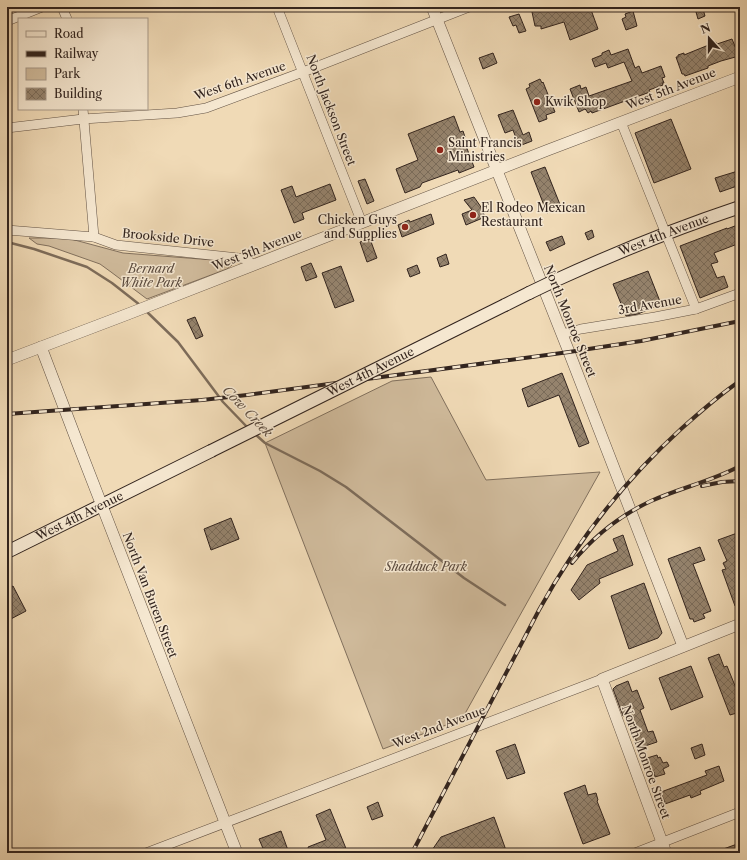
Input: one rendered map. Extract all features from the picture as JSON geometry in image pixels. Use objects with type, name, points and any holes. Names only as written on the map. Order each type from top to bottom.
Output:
[{"type":"main road","name":"West 4th Avenue","points":[[7,552],[554,281],[665,233],[740,207]]},
{"type":"street","points":[[7,21],[42,7]]},
{"type":"street","points":[[62,7],[67,18]]},
{"type":"street","name":"North Jackson Street","points":[[277,7],[362,222]]},
{"type":"street","name":"North Monroe Street","points":[[432,7],[562,334],[683,646]]},
{"type":"street","name":"West 6th Avenue","points":[[7,128],[83,119],[177,112],[206,108],[469,7]]},
{"type":"street","name":"West 5th Avenue","points":[[7,360],[156,304],[362,222],[740,76]]},
{"type":"street","points":[[83,110],[94,237]]},
{"type":"street","points":[[621,122],[696,309]]},
{"type":"street","name":"Brookside Drive","points":[[7,230],[94,237],[116,245],[248,259],[251,266]]},
{"type":"street","name":"3rd Avenue","points":[[562,334],[580,329],[655,318],[696,309],[740,293]]},
{"type":"street","name":"North Van Buren Street","points":[[41,347],[101,506],[237,853]]},
{"type":"street","name":"West 2nd Avenue","points":[[146,853],[602,679],[740,624]]},
{"type":"street","name":"North Monroe Street","points":[[602,679],[664,848]]},
{"type":"street","points":[[635,853],[664,848],[740,812]]},
{"type":"green space","name":"Bernard White Park","points":[[29,238],[71,239],[123,253],[226,261],[232,265],[227,269],[147,299],[100,264],[49,246],[37,244]]},
{"type":"green space","name":"Shadduck Park","points":[[431,377],[486,480],[600,472],[462,719],[383,749],[265,443],[392,381]]},
{"type":"building","points":[[540,7],[590,7],[598,29],[570,40],[564,22],[541,29],[541,26],[535,26],[532,12],[532,9]]},
{"type":"building","points":[[703,9],[705,16],[698,19],[696,12]]},
{"type":"building","points":[[633,11],[637,26],[626,30],[622,19],[626,17],[625,14]]},
{"type":"building","points":[[519,14],[526,31],[519,33],[516,25],[513,26],[509,17]]},
{"type":"building","points":[[732,39],[739,56],[721,61],[708,66],[708,68],[685,76],[682,74],[676,57],[678,57],[678,55],[684,53],[684,55],[716,42],[717,44]]},
{"type":"building","points":[[628,49],[635,68],[639,66],[642,73],[661,66],[665,77],[662,78],[664,83],[662,83],[663,85],[649,90],[650,92],[592,113],[591,111],[588,113],[585,109],[579,112],[570,89],[580,85],[581,89],[586,87],[589,96],[632,81],[624,62],[608,68],[606,63],[595,67],[592,59],[609,50],[611,55]]},
{"type":"building","points":[[493,53],[497,63],[483,69],[479,58]]},
{"type":"building","points":[[540,79],[542,83],[543,82],[555,112],[546,115],[547,119],[539,122],[526,89],[530,87],[529,84]]},
{"type":"building","points":[[513,110],[523,135],[529,132],[532,141],[519,146],[513,130],[505,133],[498,115]]},
{"type":"building","points":[[454,116],[460,132],[463,131],[465,137],[463,138],[474,167],[459,173],[458,170],[422,183],[420,187],[405,193],[396,169],[418,160],[408,134]]},
{"type":"building","points":[[671,119],[691,169],[654,183],[635,133]]},
{"type":"building","points":[[545,167],[561,207],[547,213],[531,172]]},
{"type":"building","points":[[738,171],[740,185],[720,192],[715,178]]},
{"type":"building","points":[[365,179],[374,201],[367,204],[358,181]]},
{"type":"building","points":[[330,184],[336,200],[302,213],[304,219],[294,223],[281,190],[292,186],[296,197]]},
{"type":"building","points":[[474,197],[481,207],[485,217],[466,225],[462,214],[472,210],[464,200]]},
{"type":"building","points":[[431,214],[434,224],[402,237],[398,225],[409,220],[410,222]]},
{"type":"building","points":[[740,224],[740,243],[714,253],[718,262],[711,264],[717,278],[724,276],[728,287],[700,298],[680,246]]},
{"type":"building","points":[[592,230],[594,237],[588,240],[585,233]]},
{"type":"building","points":[[562,236],[565,244],[550,251],[546,242]]},
{"type":"building","points":[[370,239],[377,258],[367,262],[360,242]]},
{"type":"building","points":[[446,254],[449,264],[440,267],[437,258]]},
{"type":"building","points":[[311,263],[317,277],[306,281],[301,267]]},
{"type":"building","points":[[417,265],[420,273],[410,277],[407,269]]},
{"type":"building","points":[[341,266],[354,301],[335,308],[322,273]]},
{"type":"building","points":[[648,271],[661,304],[638,314],[626,316],[613,284]]},
{"type":"building","points":[[195,317],[203,336],[196,339],[187,320]]},
{"type":"building","points":[[562,373],[589,443],[579,447],[559,395],[528,407],[522,389]]},
{"type":"building","points":[[231,518],[239,539],[211,550],[204,529]]},
{"type":"building","points":[[740,532],[740,604],[735,606],[722,570],[726,569],[723,563],[727,561],[718,540]]},
{"type":"building","points":[[623,535],[633,565],[599,579],[600,583],[579,600],[571,590],[587,565],[618,551],[613,539]]},
{"type":"building","points":[[700,547],[705,560],[693,564],[711,611],[703,614],[705,618],[694,622],[693,619],[690,619],[668,559]]},
{"type":"building","points":[[644,583],[662,633],[658,638],[629,649],[611,596]]},
{"type":"building","points":[[13,586],[26,611],[7,621],[7,589]]},
{"type":"building","points":[[719,654],[724,667],[727,666],[740,698],[740,712],[730,715],[708,658]]},
{"type":"building","points":[[691,666],[703,697],[671,710],[659,678]]},
{"type":"building","points":[[628,681],[632,692],[637,690],[644,708],[640,710],[648,732],[653,731],[657,742],[639,748],[626,715],[623,716],[613,689],[616,686]]},
{"type":"building","points":[[515,744],[525,773],[507,779],[496,751]]},
{"type":"building","points":[[702,744],[705,755],[695,759],[691,748]]},
{"type":"building","points":[[657,755],[663,763],[667,762],[669,766],[663,769],[665,774],[655,777],[654,772],[651,773],[648,767],[650,767],[647,758]]},
{"type":"building","points":[[719,766],[724,781],[700,791],[701,794],[691,798],[690,795],[665,804],[661,792],[707,775],[705,771]]},
{"type":"building","points":[[585,785],[588,795],[596,793],[597,801],[610,834],[583,844],[564,793]]},
{"type":"building","points":[[378,802],[383,816],[372,820],[367,807]]},
{"type":"building","points":[[330,809],[347,851],[343,853],[310,853],[308,847],[326,840],[316,815]]},
{"type":"building","points":[[494,817],[507,853],[430,853],[441,837]]},
{"type":"building","points":[[281,831],[289,853],[265,853],[259,839]]},
{"type":"building","points":[[740,843],[740,853],[715,853],[715,852]]},
{"type":"waterway","name":"Cow Creek","points":[[7,242],[34,249],[87,267],[112,283],[140,305]]},
{"type":"waterway","name":"Cow Creek","points":[[145,310],[178,342],[223,402],[248,428]]},
{"type":"waterway","name":"Cow Creek","points":[[255,434],[265,443],[320,471],[346,487],[464,578],[505,605]]},
{"type":"railway","points":[[7,414],[202,400],[247,395],[569,352],[641,341],[740,321]]},
{"type":"railway","points":[[412,853],[539,610],[585,536],[621,491],[660,449],[702,410],[740,381]]},
{"type":"railway","points":[[572,563],[598,536],[629,513],[662,496],[718,476],[740,466]]},
{"type":"railway","points":[[702,486],[722,482],[740,481]]},
{"type":"place","name":"Kwik Shop","points":[[537,102]]},
{"type":"place","name":"Saint Francis Ministries","points":[[440,150]]},
{"type":"place","name":"El Rodeo Mexican Restaurant","points":[[473,215]]},
{"type":"place","name":"Chicken Guys and Supplies","points":[[405,227]]}]
